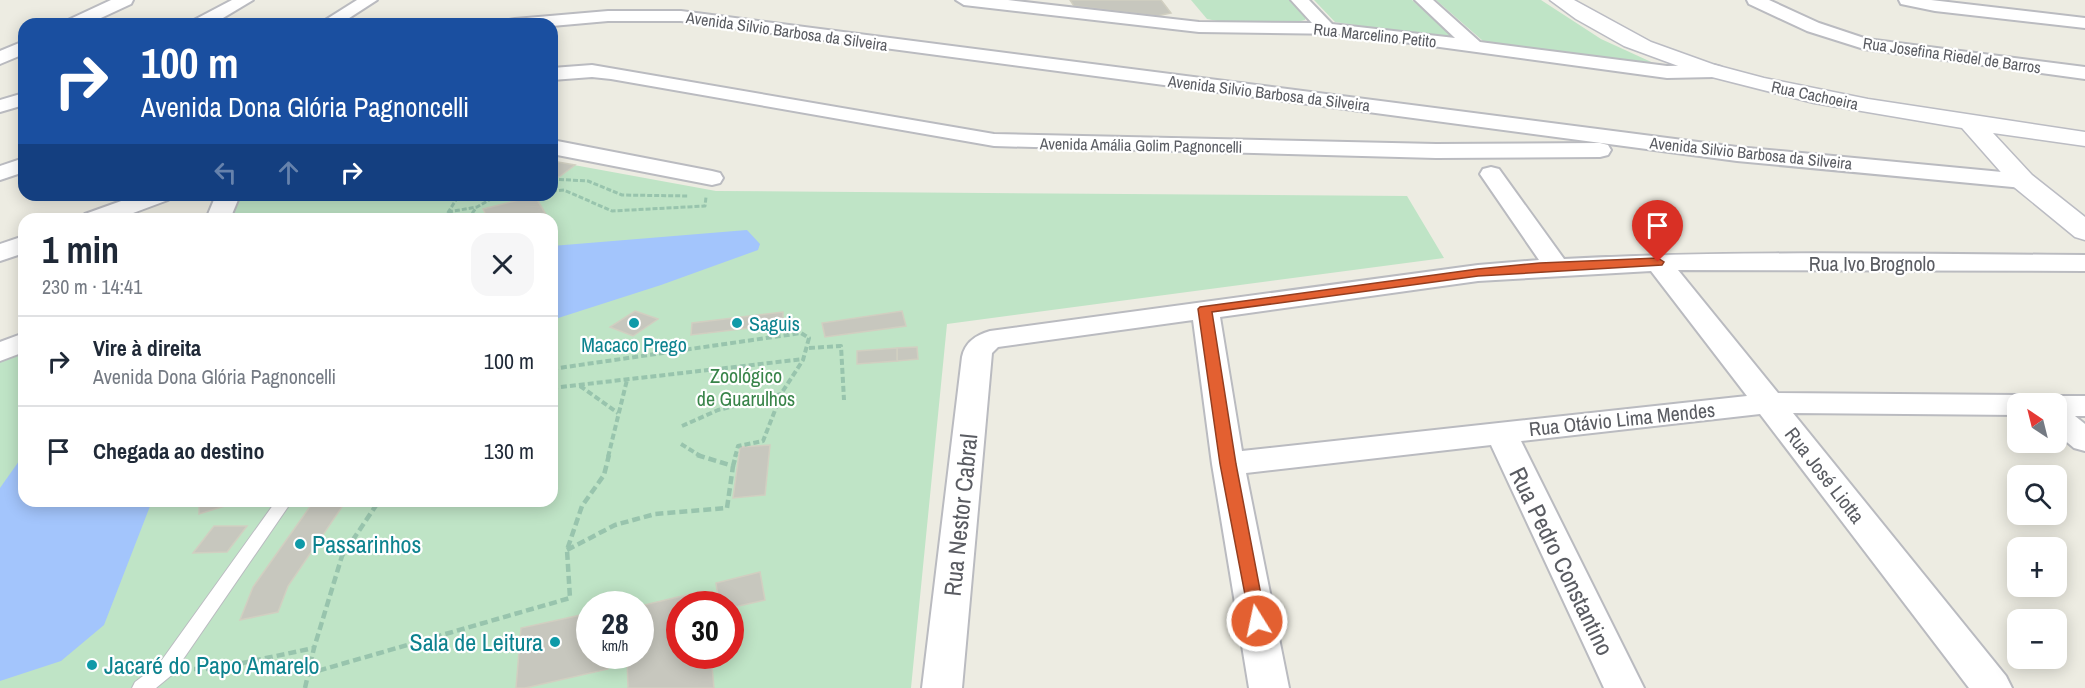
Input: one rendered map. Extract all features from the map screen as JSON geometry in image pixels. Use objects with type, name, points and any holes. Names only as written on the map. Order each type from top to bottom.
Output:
[{"type":"main road","name":"Rua Cachoeira","points":[[1560,0],[1624,38],[1656,52],[1714,71],[1830,100],[2085,139]]},
{"type":"main road","points":[[1968,120],[2023,181],[2080,224]]},
{"type":"street","points":[[87,18],[125,0]]},
{"type":"street","points":[[211,18],[245,0]]},
{"type":"street","points":[[338,18],[369,0]]},
{"type":"street","name":"Rua Marcelino Petito","points":[[964,0],[1055,5],[1199,27],[1326,27],[1666,72],[1714,71]]},
{"type":"street","points":[[1299,0],[1326,27]]},
{"type":"street","points":[[1423,0],[1474,46]]},
{"type":"street","name":"Rua Josefina Riedel de Barros","points":[[1755,0],[1813,27],[1864,44],[2085,73]]},
{"type":"street","points":[[1907,0],[1935,6],[2085,23]]},
{"type":"street","points":[[2055,4],[2085,14]]},
{"type":"street","points":[[1185,9],[1199,27]]},
{"type":"street","name":"Avenida Silvio Barbosa da Silveira","points":[[519,15],[681,16],[1737,154],[2023,181]]},
{"type":"street","points":[[0,60],[18,50]]},
{"type":"street","points":[[0,60],[18,62]]},
{"type":"street","name":"Avenida Amália Golim Pagnoncelli","points":[[558,74],[592,71],[611,73],[994,140],[1436,151],[1602,150],[1737,154]]},
{"type":"street","points":[[0,106],[18,101]]},
{"type":"street","points":[[1432,113],[1436,151]]},
{"type":"street","points":[[558,149],[709,187]]},
{"type":"street","points":[[0,173],[18,167]]},
{"type":"street","points":[[1491,174],[1556,266]]},
{"type":"street","points":[[110,213],[144,201]]},
{"type":"street","points":[[0,253],[18,246]]},
{"type":"street","name":"Rua Ivo Brognolo","points":[[983,344],[997,338],[1204,309],[1478,273],[1556,266],[1658,262],[2085,263]]},
{"type":"street","name":"Rua José Liotta","points":[[1658,262],[1992,688]]},
{"type":"street","points":[[1204,309],[1228,464],[1269,688]]},
{"type":"street","points":[[0,352],[18,344]]},
{"type":"street","name":"Rua Nestor Cabral","points":[[942,688],[976,357],[983,344]]},
{"type":"street","name":"Rua Otávio Lima Mendes","points":[[1228,464],[1769,403],[2007,405]]},
{"type":"street","points":[[2067,406],[2085,406]]},
{"type":"street","points":[[2067,425],[2085,441]]},
{"type":"street","name":"Rua Pedro Constantino","points":[[1501,433],[1624,688]]},
{"type":"lane","points":[[142,688],[166,669],[280,507]]},
{"type":"path","points":[[558,179],[588,181],[622,195],[694,196]]},
{"type":"path","points":[[558,190],[564,190],[612,211],[705,206],[709,187]]},
{"type":"path","points":[[448,212],[455,201]]},
{"type":"path","points":[[448,212],[477,207],[488,201]]},
{"type":"path","points":[[472,213],[477,207]]},
{"type":"path","points":[[558,368],[801,333],[809,338],[809,348],[781,394],[763,441],[738,446],[727,508],[655,514],[615,525],[567,550]]},
{"type":"path","points":[[809,348],[841,346],[844,400]]},
{"type":"path","points":[[558,387],[804,359]]},
{"type":"path","points":[[307,674],[570,598],[567,550],[582,506],[604,475],[627,380]]},
{"type":"path","points":[[579,385],[618,413]]},
{"type":"path","points":[[682,426],[702,415],[725,407],[781,394]]},
{"type":"path","points":[[681,444],[696,454],[733,466]]},
{"type":"path","points":[[305,688],[314,648],[342,556],[375,507]]},
{"type":"path","points":[[166,669],[214,669],[314,648]]},
{"type":"green space","points":[[1191,0],[1290,0],[1306,17],[1305,20],[1297,22],[1222,22],[1207,19]]},
{"type":"green space","points":[[1314,0],[1412,0],[1452,36],[1446,38],[1335,22]]},
{"type":"green space","points":[[1436,0],[1541,0],[1601,39],[1660,66],[1495,45],[1483,41]]},
{"type":"green space","name":"Zoológico de Guarulhos","points":[[558,162],[716,191],[1407,196],[1444,258],[947,324],[911,688],[0,688],[0,360],[18,352],[18,507],[558,507],[558,213],[227,213],[232,201],[558,201]]},
{"type":"water","points":[[747,230],[760,244],[758,250],[661,285],[558,318],[558,246]]},
{"type":"water","points":[[18,462],[18,507],[150,507],[104,625],[61,661],[0,681],[0,488]]},
{"type":"building","points":[[1070,0],[1161,0],[1171,13],[1157,16],[1074,6]]},
{"type":"building","points":[[558,162],[575,165],[559,177]]},
{"type":"building","points":[[515,201],[538,201],[545,213],[485,213],[483,209]]},
{"type":"building","name":"Macaco Prego","points":[[635,311],[658,319],[633,336],[610,327]]},
{"type":"building","points":[[902,311],[906,326],[825,337],[822,323]]},
{"type":"building","name":"Saguis","points":[[783,312],[783,324],[691,335],[692,323]]},
{"type":"building","points":[[917,347],[918,359],[897,361],[897,348]]},
{"type":"building","points":[[897,348],[897,361],[857,364],[857,351]]},
{"type":"building","points":[[770,445],[765,495],[733,498],[740,447]]},
{"type":"building","points":[[199,507],[222,507],[199,514]]},
{"type":"building","name":"Passarinhos","points":[[310,507],[342,507],[288,586],[278,612],[240,620],[253,587]]},
{"type":"building","points":[[214,526],[247,526],[227,552],[193,553]]},
{"type":"building","points":[[760,572],[765,600],[744,605],[744,591],[717,591],[716,583]]},
{"type":"building","points":[[666,600],[666,669],[712,669],[714,688],[628,688],[627,669],[654,669],[654,603]]},
{"type":"building","name":"Sala de Leitura","points":[[576,616],[576,669],[608,669],[525,688],[516,688],[521,628]]},
{"type":"place","name":"Macaco Prego","points":[[634,323]]},
{"type":"place","name":"Saguis","points":[[737,323]]},
{"type":"place","name":"Passarinhos","points":[[300,544]]},
{"type":"place","name":"Sala de Leitura","points":[[555,642]]},
{"type":"place","name":"Jacaré do Papo Amarelo","points":[[92,665]]},
{"type":"route","points":[[1257,621],[1228,464],[1204,309],[1478,273],[1540,267],[1658,262]]}]
